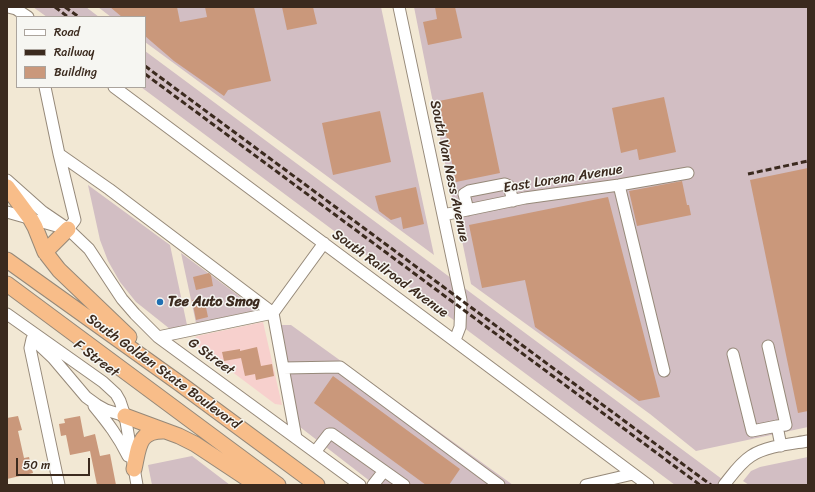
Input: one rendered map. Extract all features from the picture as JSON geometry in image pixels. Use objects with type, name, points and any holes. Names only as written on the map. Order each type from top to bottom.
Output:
[{"type":"highway","points":[[7,187],[30,218],[45,252],[59,270],[179,383]]},
{"type":"highway","points":[[45,252],[68,229]]},
{"type":"highway","name":"South Golden State Boulevard","points":[[7,260],[179,383],[317,485]]},
{"type":"highway","name":"South Golden State Boulevard","points":[[7,284],[278,485]]},
{"type":"highway","points":[[125,416],[168,431],[195,444],[257,485]]},
{"type":"highway","points":[[134,469],[139,446],[145,436],[151,432],[168,431]]},
{"type":"street","points":[[8,7],[16,8],[27,16]]},
{"type":"street","name":"South Van Ness Avenue","points":[[399,7],[461,300],[460,327],[455,340]]},
{"type":"street","points":[[45,88],[75,220],[68,229]]},
{"type":"street","name":"South Railroad Avenue","points":[[115,88],[648,485]]},
{"type":"street","points":[[59,154],[109,189],[273,313],[296,438]]},
{"type":"street","name":"East Lorena Avenue","points":[[442,215],[513,201],[688,173]]},
{"type":"street","name":"G Street","points":[[7,180],[43,212],[68,229],[89,249],[122,299],[158,337],[360,485]]},
{"type":"street","points":[[468,210],[464,194],[469,191],[483,188],[505,184],[510,186],[513,201]]},
{"type":"street","points":[[619,185],[664,371]]},
{"type":"street","name":"G Street","points":[[7,212],[68,229]]},
{"type":"street","points":[[158,337],[273,313],[324,243]]},
{"type":"street","name":"F Street","points":[[7,315],[53,358],[86,397],[102,408],[125,416]]},
{"type":"street","name":"F Street","points":[[7,315],[111,388],[120,401],[125,416]]},
{"type":"street","points":[[32,338],[30,348],[59,485]]},
{"type":"street","points":[[733,354],[752,431],[786,425],[768,346]]},
{"type":"street","points":[[283,368],[340,367],[499,485]]},
{"type":"street","points":[[86,397],[113,429],[121,441],[134,469]]},
{"type":"street","points":[[125,416],[137,485]]},
{"type":"street","points":[[777,426],[782,446]]},
{"type":"street","points":[[315,452],[329,434],[332,434],[404,485]]},
{"type":"street","points":[[724,485],[740,465],[753,454],[808,441]]},
{"type":"street","points":[[373,485],[384,470]]},
{"type":"street","points":[[590,485],[633,474]]},
{"type":"shaded area","points":[[33,7],[86,7],[98,16],[46,16]]},
{"type":"shaded area","points":[[98,7],[381,7],[434,255],[146,43],[146,16],[110,16]]},
{"type":"shaded area","points":[[414,7],[808,7],[808,427],[696,451],[650,414],[471,284],[459,226],[462,220],[458,201],[452,198]]},
{"type":"shaded area","points":[[146,52],[730,485],[675,485],[142,88],[146,88]]},
{"type":"shaded area","points":[[88,185],[170,245],[187,325],[170,329],[136,302],[120,282],[108,261],[100,240]]},
{"type":"shaded area","points":[[181,253],[208,273],[258,310],[196,323]]},
{"type":"shaded area","points":[[263,322],[282,405],[275,404],[195,344],[194,339],[197,336]]},
{"type":"shaded area","points":[[279,325],[291,325],[513,485],[375,485],[300,427]]},
{"type":"shaded area","points":[[192,456],[230,485],[152,485],[148,465]]},
{"type":"shaded area","points":[[808,457],[808,485],[749,485],[743,481],[751,471],[760,467]]},
{"type":"building","points":[[110,7],[177,7],[180,22],[207,17],[205,7],[254,7],[271,81],[228,90],[224,96],[174,61],[146,37],[146,16],[121,16]]},
{"type":"building","points":[[282,7],[313,7],[317,24],[287,30]]},
{"type":"building","points":[[435,7],[455,7],[462,38],[428,45],[423,22],[437,19]]},
{"type":"building","points":[[483,92],[500,173],[456,182],[439,101]]},
{"type":"building","points":[[664,97],[676,152],[639,160],[637,149],[621,153],[612,108]]},
{"type":"building","points":[[380,111],[391,162],[333,175],[322,123]]},
{"type":"building","points":[[808,168],[808,411],[798,413],[750,180]]},
{"type":"building","points":[[682,181],[687,205],[689,205],[691,215],[637,226],[629,191]]},
{"type":"building","points":[[416,187],[424,224],[403,229],[401,217],[391,220],[379,211],[375,196]]},
{"type":"building","points":[[608,197],[660,397],[639,401],[535,327],[525,280],[482,288],[469,225]]},
{"type":"building","points":[[209,273],[211,275],[213,286],[196,290],[193,277]]},
{"type":"building","points":[[204,298],[208,317],[196,320],[192,300]]},
{"type":"building","points":[[257,347],[261,366],[272,364],[274,376],[256,380],[255,374],[245,376],[241,358],[224,361],[222,352],[240,349],[240,351]]},
{"type":"building","points":[[333,376],[460,469],[449,485],[426,485],[314,403]]},
{"type":"building","points":[[18,416],[22,430],[18,431],[24,458],[29,457],[33,473],[7,479],[7,418]]},
{"type":"building","points":[[80,416],[84,437],[95,434],[100,456],[110,454],[116,485],[97,485],[90,451],[70,455],[66,435],[61,436],[59,424],[65,423],[64,419]]},
{"type":"railway","points":[[55,7],[67,16]]},
{"type":"railway","points":[[65,7],[78,16]]},
{"type":"railway","points":[[146,67],[711,485]]},
{"type":"railway","points":[[146,75],[700,485]]},
{"type":"railway","points":[[748,174],[808,161]]},
{"type":"place","name":"Tee Auto Smog","points":[[160,302]]}]
